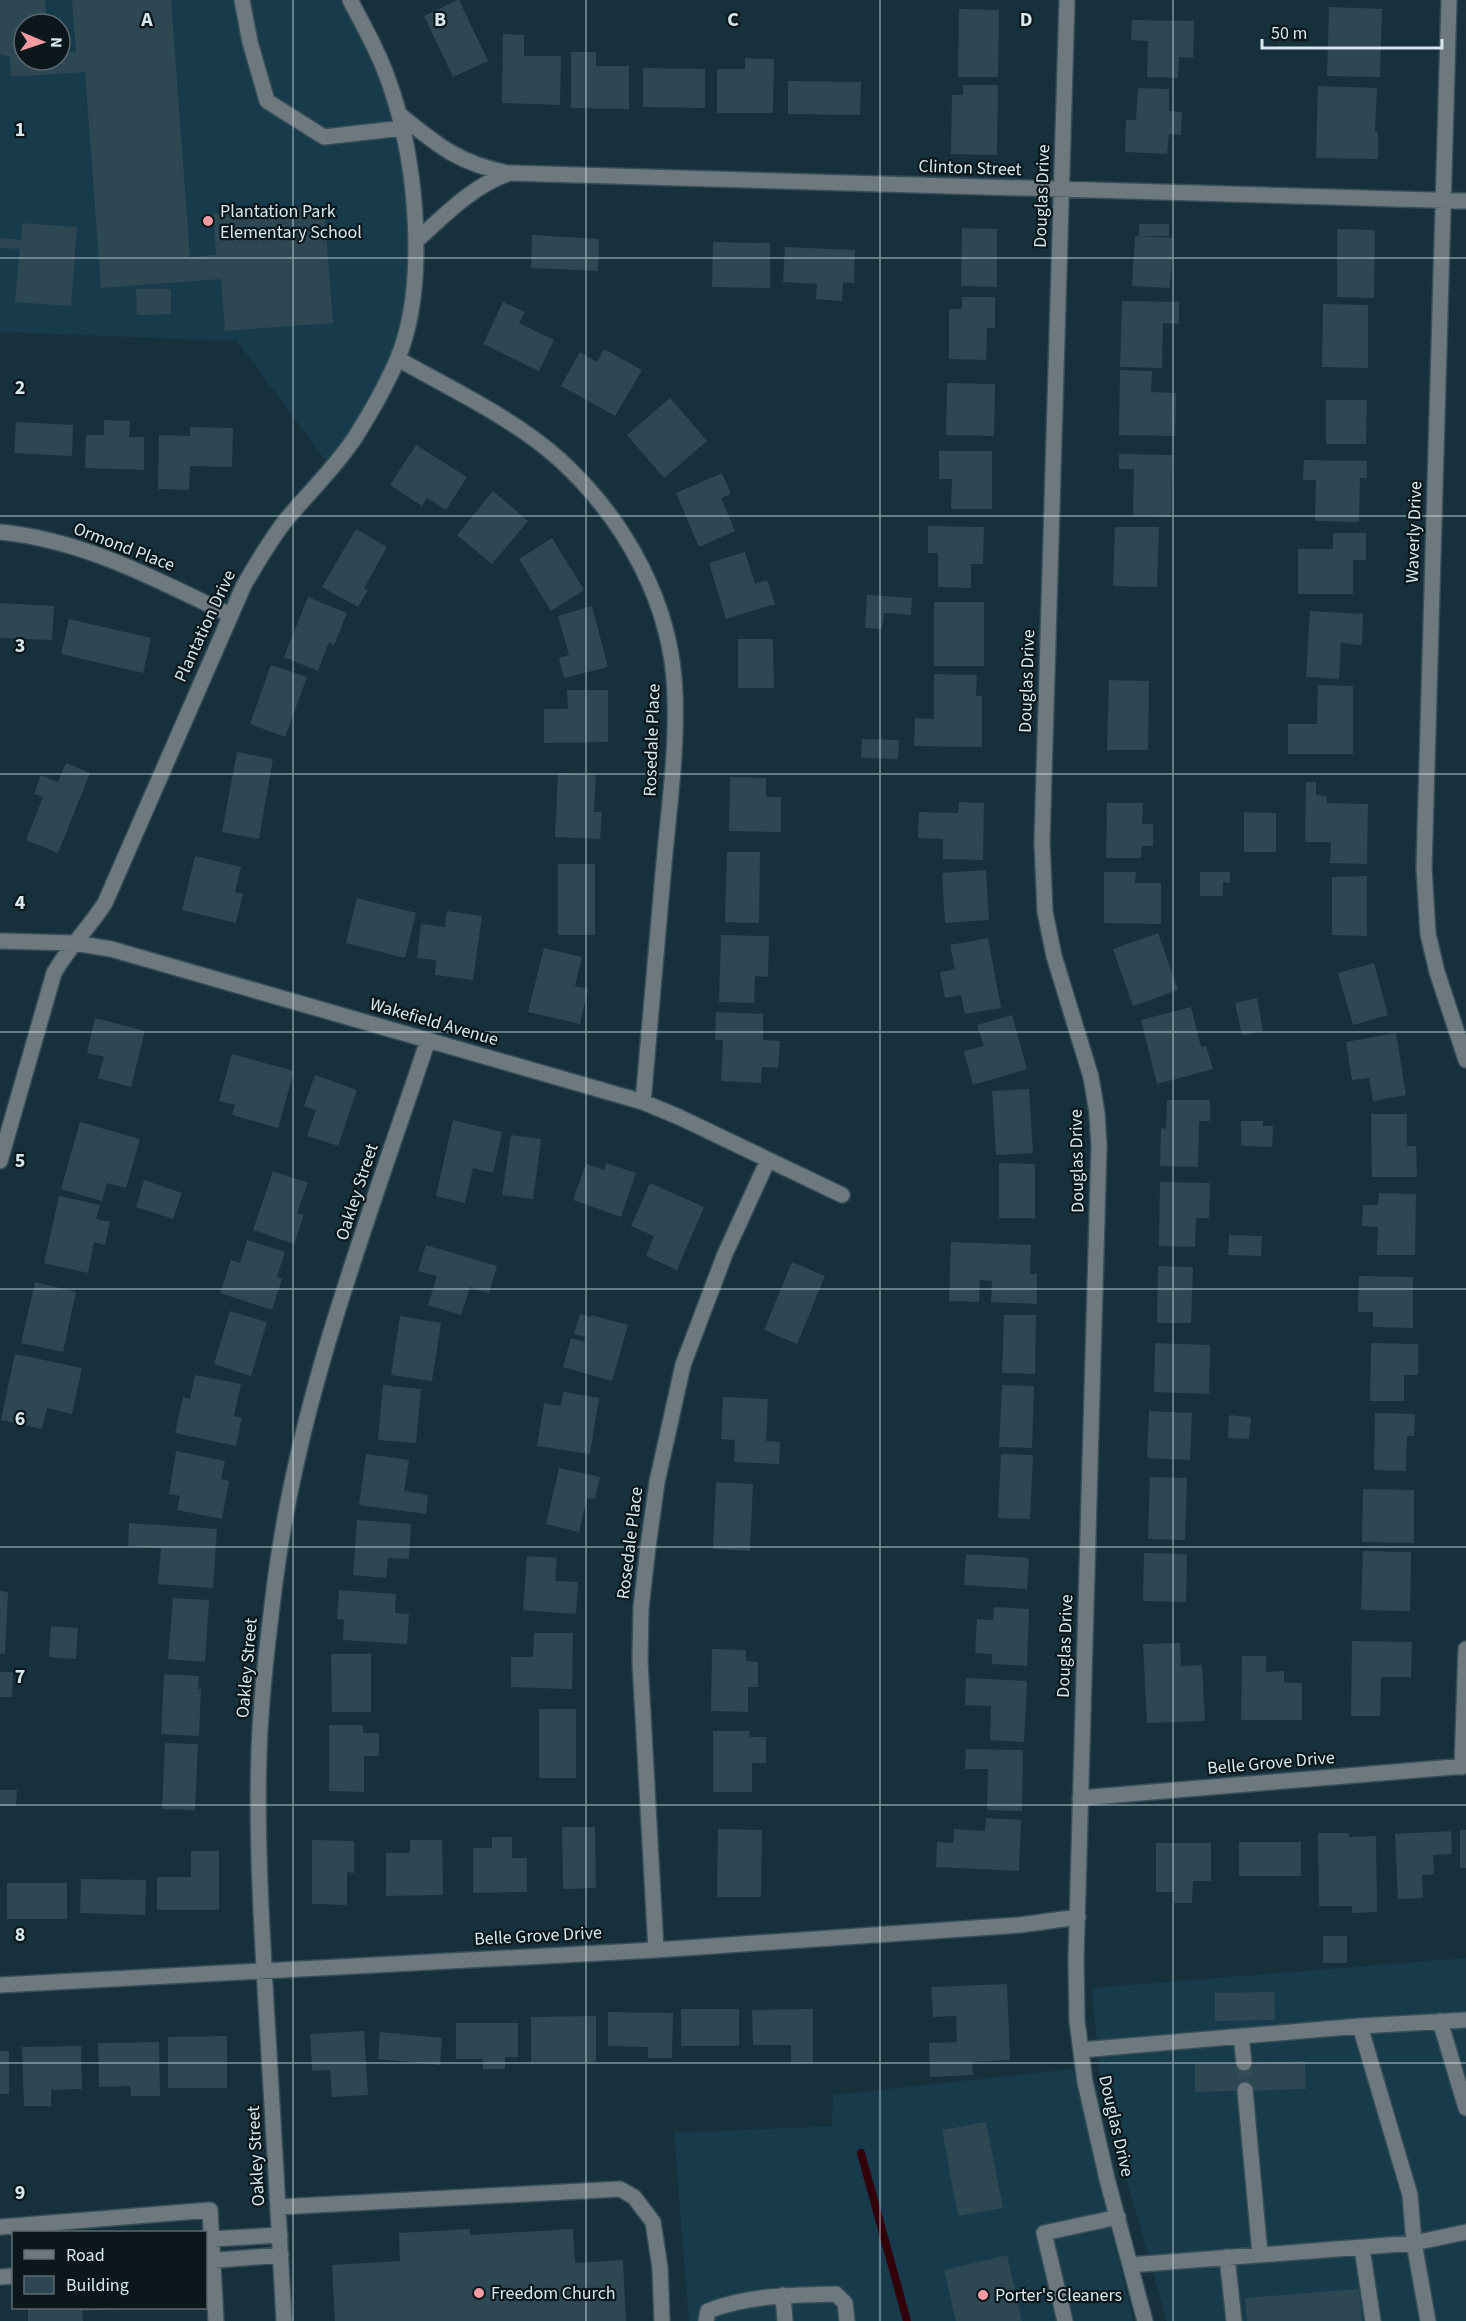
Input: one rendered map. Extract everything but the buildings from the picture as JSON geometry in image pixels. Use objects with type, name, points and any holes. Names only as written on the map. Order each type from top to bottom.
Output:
[{"type":"street","points":[[242,0],[250,42],[267,101],[324,137],[401,121]]},
{"type":"street","name":"Plantation Drive","points":[[0,1161],[54,973],[105,903],[230,615],[260,556],[279,530],[332,469],[356,436],[398,359],[412,300],[416,241],[415,202],[401,121],[378,54],[350,0]]},
{"type":"street","name":"Douglas Drive","points":[[1067,0],[1042,842],[1045,912],[1053,956],[1091,1077],[1097,1113],[1099,1146],[1076,1991],[1081,2050],[1092,2111],[1145,2321]]},
{"type":"street","name":"Waverly Drive","points":[[1449,0],[1424,890],[1430,944],[1466,1060]]},
{"type":"street","name":"Clinton Street","points":[[401,121],[462,160],[510,173],[1466,201]]},
{"type":"street","name":"Clinton Street","points":[[416,241],[476,190],[495,178],[510,173]]},
{"type":"street","name":"Rosedale Place","points":[[398,359],[517,429],[561,461],[603,506],[640,562],[664,624],[672,662],[675,705],[671,790],[643,1102]]},
{"type":"street","name":"Ormond Place","points":[[0,532],[53,541],[93,552],[132,567],[230,615]]},
{"type":"street","name":"Wakefield Avenue","points":[[0,941],[92,945],[643,1102],[842,1195]]},
{"type":"street","name":"Oakley Street","points":[[284,2321],[259,1846],[259,1753],[267,1650],[275,1579],[286,1513],[304,1429],[330,1336],[428,1040]]},
{"type":"street","name":"Rosedale Place","points":[[656,1950],[640,1661],[641,1608],[657,1482],[683,1365],[725,1254],[768,1160]]},
{"type":"street","points":[[1464,1767],[1466,1649]]},
{"type":"street","name":"Belle Grove Drive","points":[[1080,1798],[1464,1767]]},
{"type":"street","name":"Belle Grove Drive","points":[[0,1985],[656,1950],[1020,1925],[1078,1917]]},
{"type":"street","points":[[1081,2050],[1360,2026],[1466,2020]]},
{"type":"street","points":[[1440,2021],[1466,2108]]},
{"type":"street","points":[[1360,2026],[1410,2195],[1414,2243],[1428,2321]]},
{"type":"street","points":[[1241,2036],[1244,2063]]},
{"type":"street","points":[[1245,2090],[1260,2254]]},
{"type":"street","points":[[278,2207],[620,2189],[634,2197],[653,2222],[660,2268],[662,2321]]},
{"type":"street","points":[[0,2227],[210,2210],[212,2239],[209,2261],[216,2321]]},
{"type":"street","points":[[1065,2321],[1044,2233],[1118,2217]]},
{"type":"street","points":[[1130,2265],[1414,2243],[1466,2232]]},
{"type":"street","points":[[212,2239],[280,2235]]},
{"type":"street","points":[[1362,2248],[1373,2321]]},
{"type":"street","points":[[209,2261],[281,2255]]},
{"type":"street","points":[[1227,2257],[1234,2321]]},
{"type":"street","points":[[706,2321],[708,2311],[719,2306],[783,2295],[836,2294],[844,2303],[847,2321]]},
{"type":"street","points":[[783,2295],[785,2321]]},
{"type":"shaded area","name":"Plantation Park Elementary School","points":[[0,0],[350,0],[392,91],[416,241],[398,359],[332,469],[237,341],[0,332]]},
{"type":"shaded area","points":[[1466,1958],[1466,2321],[1167,2321],[1101,2089],[1092,1988]]},
{"type":"shaded area","points":[[1073,2069],[1133,2321],[689,2321],[674,2133],[832,2126],[833,2095]]},
{"type":"waterway","points":[[861,2153],[907,2321]]},
{"type":"tunnel","points":[[1244,2063],[1245,2090]]},
{"type":"place","name":"Plantation Park Elementary School","points":[[208,221]]},
{"type":"place","name":"Freedom Church","points":[[479,2293]]},
{"type":"place","name":"Porter's Cleaners","points":[[983,2295]]}]
